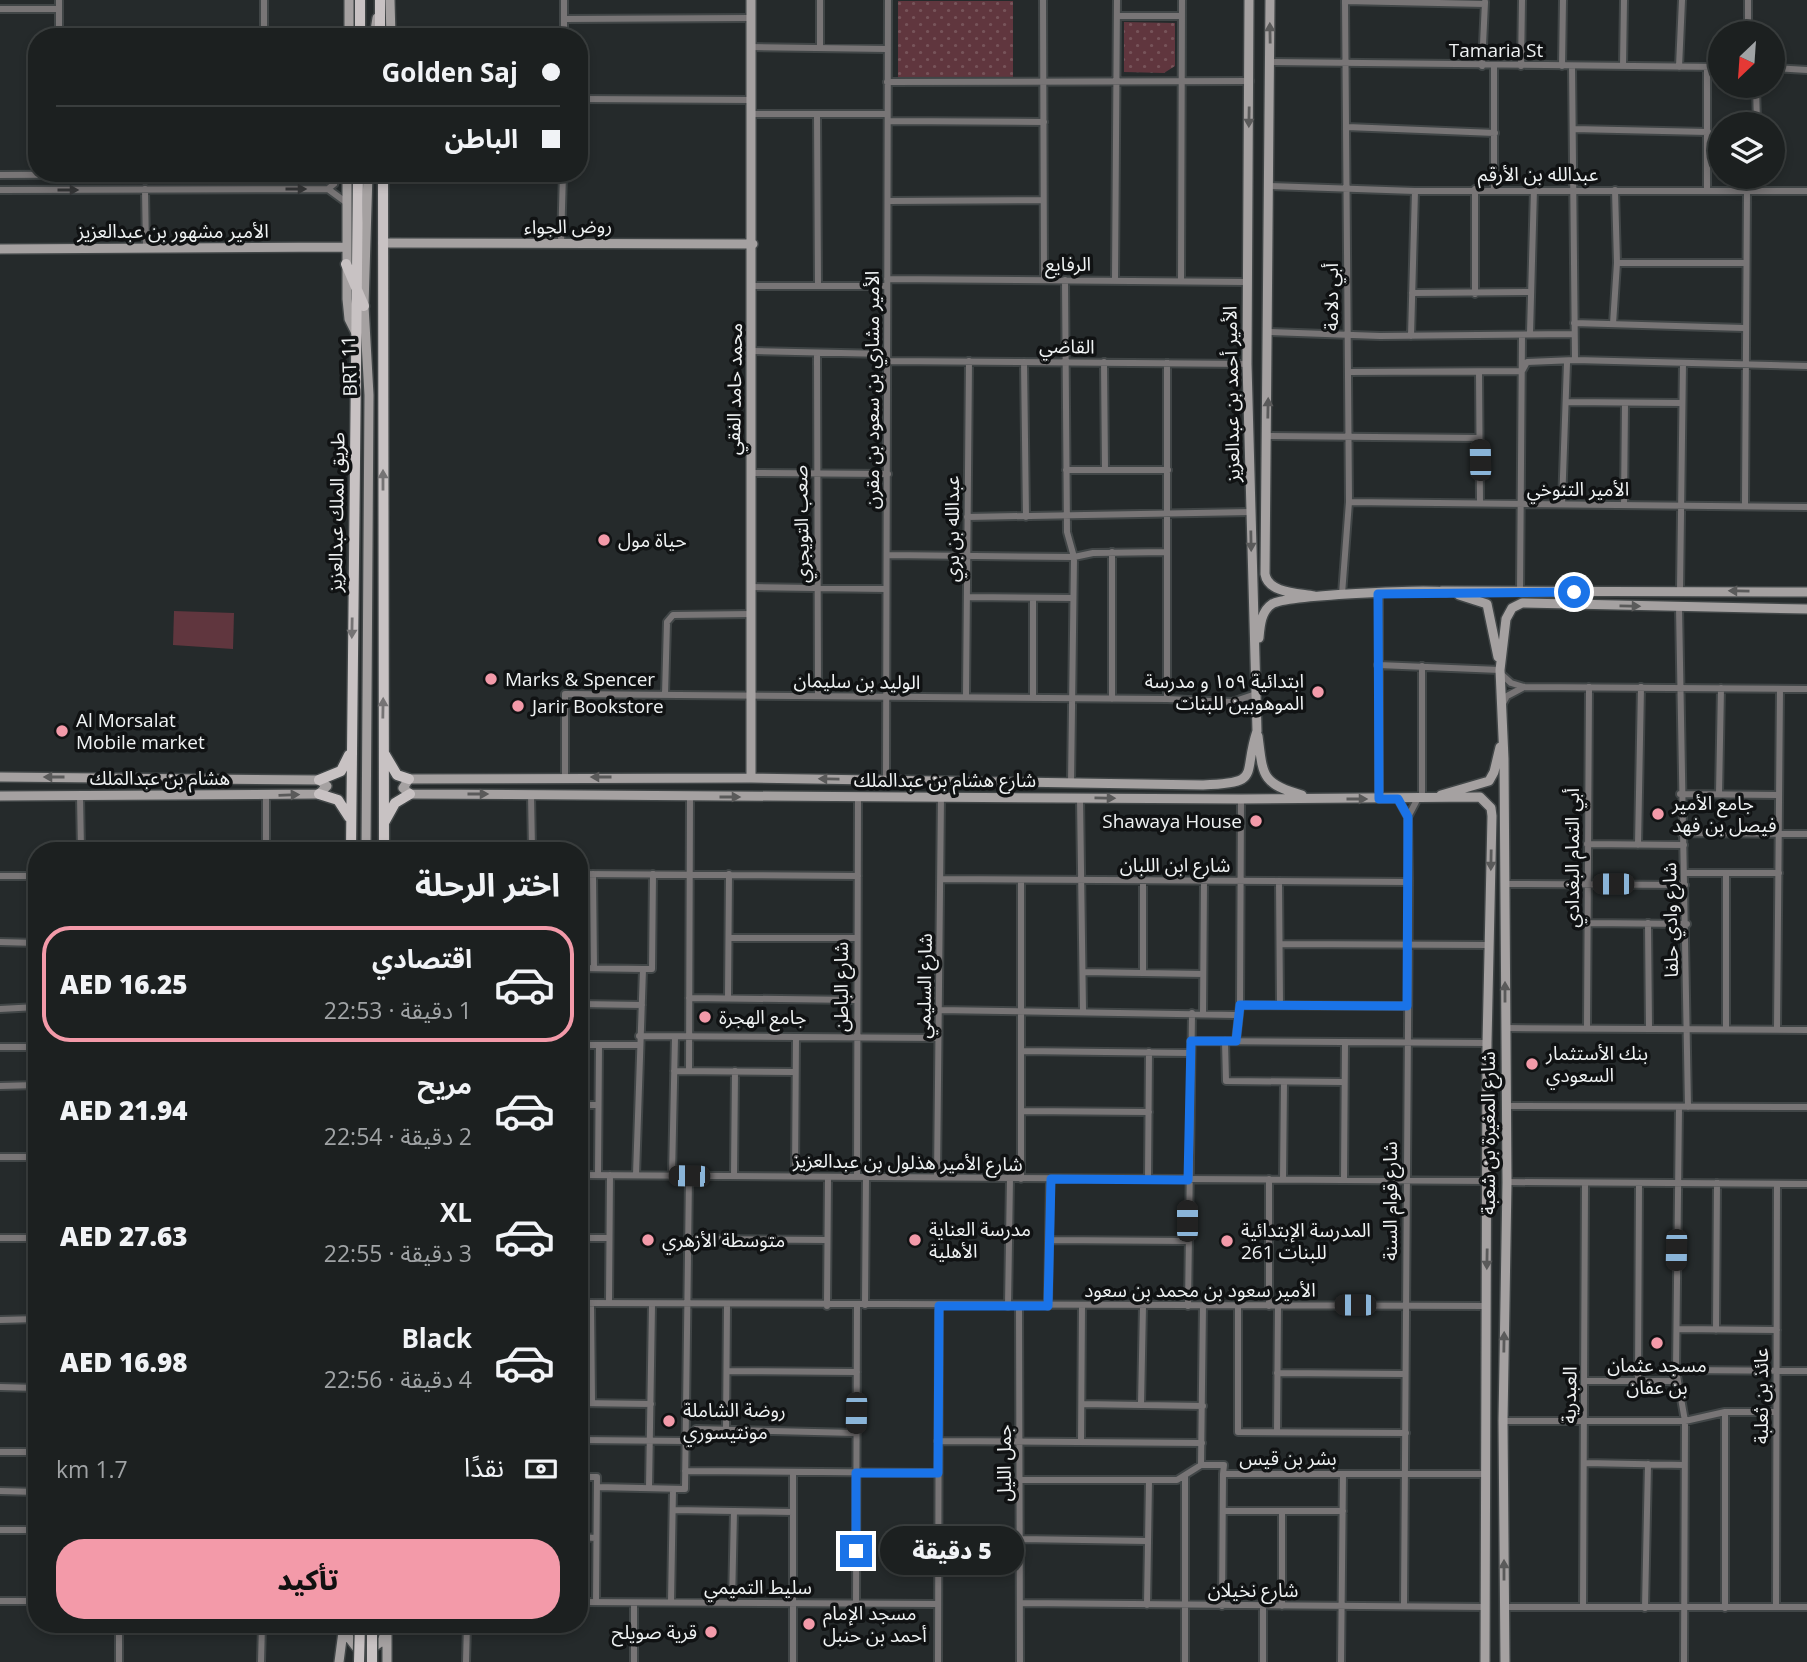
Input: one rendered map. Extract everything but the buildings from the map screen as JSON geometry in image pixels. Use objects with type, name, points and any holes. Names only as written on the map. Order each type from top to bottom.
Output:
[{"type":"main road","points":[[360,0],[360,28]]},
{"type":"main road","points":[[381,28],[383,1]]},
{"type":"main road","name":"طريق الملك عبدالعزيز","points":[[351,842],[358,182]]},
{"type":"main road","points":[[384,182],[384,842]]},
{"type":"main road","points":[[346,264],[364,306]]},
{"type":"main road","points":[[383,750],[397,775],[409,779]]},
{"type":"main road","points":[[319,779],[341,771],[351,751]]},
{"type":"main road","points":[[319,794],[338,800],[347,809],[351,823]]},
{"type":"main road","points":[[384,825],[395,803],[410,794]]},
{"type":"main road","points":[[359,1662],[360,1633]]},
{"type":"main road","points":[[372,1633],[372,1662]]},
{"type":"street","points":[[59,0],[59,28]]},
{"type":"street","points":[[264,0],[264,28]]},
{"type":"street","points":[[349,0],[349,28]]},
{"type":"street","points":[[564,0],[564,28]]},
{"type":"street","name":"محمد حامد الفقي","points":[[751,0],[751,778]]},
{"type":"street","points":[[820,0],[820,48]]},
{"type":"street","name":"الأمير مشاري بن سعود بن مقرن","points":[[886,780],[888,0]]},
{"type":"street","points":[[1043,0],[1044,280]]},
{"type":"street","points":[[1115,280],[1116,0]]},
{"type":"street","points":[[1181,281],[1182,0]]},
{"type":"street","name":"الأمير أحمد بن عبدالعزيز","points":[[1240,782],[1248,775],[1257,731],[1247,364],[1250,0]]},
{"type":"street","name":"الأمير أحمد بن عبدالعزيز","points":[[1270,0],[1265,574],[1266,580],[1274,587],[1314,596]]},
{"type":"street","points":[[1521,66],[1522,0]]},
{"type":"street","points":[[1562,66],[1563,0]]},
{"type":"street","points":[[1623,66],[1624,0]]},
{"type":"street","points":[[1679,67],[1682,0]]},
{"type":"street","points":[[1748,0],[1748,21]]},
{"type":"street","points":[[376,28],[383,1]]},
{"type":"street","points":[[383,1],[389,28]]},
{"type":"street","points":[[1345,1],[1485,2],[1482,66]]},
{"type":"street","name":"أبي دلامة","points":[[1342,594],[1349,502],[1345,1]]},
{"type":"street","points":[[0,9],[59,9]]},
{"type":"street","points":[[1117,16],[1182,16]]},
{"type":"street","points":[[564,19],[751,18]]},
{"type":"street","points":[[751,47],[887,49]]},
{"type":"street","name":"Tamaria St","points":[[1271,62],[1346,65],[1707,67]]},
{"type":"street","points":[[1494,66],[1494,189]]},
{"type":"street","points":[[1562,504],[1566,402],[1574,323],[1572,66]]},
{"type":"street","points":[[1707,67],[1707,191]]},
{"type":"street","points":[[1785,69],[1807,70]]},
{"type":"street","points":[[887,82],[1250,81]]},
{"type":"street","points":[[588,99],[752,100]]},
{"type":"street","points":[[752,114],[1044,122]]},
{"type":"street","points":[[817,114],[818,286]]},
{"type":"street","points":[[1347,127],[1495,133]]},
{"type":"street","points":[[1573,128],[1708,132]]},
{"type":"street","points":[[0,175],[28,175]]},
{"type":"street","points":[[328,189],[333,182]]},
{"type":"street","points":[[347,182],[345,247],[348,312],[355,331]]},
{"type":"street","name":"BRT 11","points":[[366,842],[369,395],[364,306],[368,182]]},
{"type":"street","points":[[561,243],[562,182]]},
{"type":"street","name":"عبدالله بن الأرقم","points":[[1270,186],[1415,191],[1807,191]]},
{"type":"street","points":[[145,189],[146,249]]},
{"type":"street","points":[[0,190],[328,189],[347,203]]},
{"type":"street","points":[[1475,189],[1475,294]]},
{"type":"street","points":[[1530,333],[1534,189]]},
{"type":"street","points":[[1613,324],[1617,262],[1615,190]]},
{"type":"street","points":[[1411,336],[1415,191]]},
{"type":"street","points":[[1745,505],[1746,191]]},
{"type":"street","points":[[888,201],[1043,200]]},
{"type":"street","name":"روض الجواء","points":[[383,243],[753,244]]},
{"type":"street","name":"الأمير مشهور بن عبدالعزيز","points":[[0,249],[345,247]]},
{"type":"street","points":[[1617,262],[1745,263]]},
{"type":"street","name":"الرفايع","points":[[753,286],[1044,280],[1247,282]]},
{"type":"street","points":[[1065,280],[1066,514],[1069,546],[1074,557],[1071,783]]},
{"type":"street","points":[[1412,293],[1531,292]]},
{"type":"street","points":[[1574,323],[1744,328]]},
{"type":"street","points":[[1269,332],[1346,332],[1411,336],[1573,334]]},
{"type":"street","points":[[1520,592],[1522,335]]},
{"type":"street","name":"القاضي","points":[[753,351],[969,361],[1247,364]]},
{"type":"street","name":"صعب التويجري","points":[[817,354],[818,695]]},
{"type":"street","name":"عبدالله بن بري","points":[[966,697],[969,361]]},
{"type":"street","points":[[1522,372],[1527,362],[1570,361],[1807,366]]},
{"type":"street","points":[[1024,362],[1026,517]]},
{"type":"street","points":[[1104,362],[1105,470]]},
{"type":"street","points":[[1167,363],[1167,699]]},
{"type":"street","points":[[1680,590],[1683,363]]},
{"type":"street","points":[[1349,372],[1522,372]]},
{"type":"street","points":[[1479,372],[1480,503]]},
{"type":"street","points":[[1566,402],[1682,402]]},
{"type":"street","points":[[1624,505],[1625,403]]},
{"type":"street","points":[[1267,436],[1479,438]]},
{"type":"street","points":[[1066,470],[1168,470]]},
{"type":"street","points":[[750,473],[888,474]]},
{"type":"street","name":"الأمير التنوخي","points":[[1349,502],[1807,507]]},
{"type":"street","points":[[967,517],[1251,512]]},
{"type":"street","points":[[888,555],[1074,557],[1112,552],[1167,552]]},
{"type":"street","points":[[1112,552],[1112,699]]},
{"type":"street","points":[[751,587],[886,589]]},
{"type":"street","points":[[1256,658],[1263,614],[1277,601],[1314,596],[1442,591],[1807,592]]},
{"type":"street","points":[[1442,591],[1487,604],[1500,670],[1511,683],[1524,687],[1807,688]]},
{"type":"street","points":[[1378,594],[1379,799]]},
{"type":"street","points":[[967,597],[1073,598]]},
{"type":"street","points":[[1033,598],[1033,698]]},
{"type":"street","name":"شارع المغيرة بن شعبة","points":[[1500,1660],[1504,1607],[1503,1421],[1507,1182],[1500,670],[1506,619],[1513,607],[1522,603],[1679,607]]},
{"type":"street","points":[[1679,607],[1807,609]]},
{"type":"street","name":"شارع وادي حلفا","points":[[1679,607],[1680,794],[1685,873],[1688,1107]]},
{"type":"street","points":[[665,695],[667,622],[673,615],[752,614]]},
{"type":"street","points":[[1378,665],[1500,670]]},
{"type":"street","points":[[1408,817],[1420,797],[1422,666]]},
{"type":"street","points":[[1501,705],[1507,696],[1524,687]]},
{"type":"street","name":"أبي التمام البغدادي","points":[[1587,1028],[1589,687]]},
{"type":"street","points":[[1638,845],[1641,687]]},
{"type":"street","points":[[1719,794],[1721,688]]},
{"type":"street","points":[[1777,1029],[1780,689]]},
{"type":"street","name":"الوليد بن سليمان","points":[[565,777],[565,694],[1167,699],[1232,702],[1255,710]]},
{"type":"street","name":"الوليد بن سليمان","points":[[1232,702],[1256,694]]},
{"type":"street","points":[[1257,731],[1263,774],[1268,781],[1315,799]]},
{"type":"street","points":[[1439,796],[1489,781],[1494,772],[1502,739]]},
{"type":"street","name":"هشام بن عبدالملك","points":[[0,777],[319,779]]},
{"type":"street","name":"شارع هشام بن عبدالملك","points":[[409,779],[565,777],[1071,783],[1240,782]]},
{"type":"street","points":[[319,779],[327,786],[319,794]]},
{"type":"street","points":[[409,779],[403,788],[410,794]]},
{"type":"street","name":"هشام بن عبدالملك","points":[[0,796],[319,794]]},
{"type":"street","name":"شارع هشام بن عبدالملك","points":[[410,794],[1241,799],[1480,797]]},
{"type":"street","points":[[531,794],[532,842]]},
{"type":"street","points":[[1680,794],[1778,795]]},
{"type":"street","points":[[80,796],[81,842]]},
{"type":"street","points":[[265,842],[266,796]]},
{"type":"street","name":"شارع السليمي","points":[[937,1177],[941,796]]},
{"type":"street","points":[[689,1071],[690,797]]},
{"type":"street","name":"شارع الباطن","points":[[857,1177],[858,797]]},
{"type":"street","name":"شارع المغيرة بن شعبة","points":[[1480,797],[1491,808],[1492,816],[1487,1043],[1489,1181],[1484,1474],[1486,1658]]},
{"type":"street","points":[[1080,798],[1083,1011]]},
{"type":"street","points":[[1236,1041],[1236,1014],[1240,1005],[1241,799]]},
{"type":"street","name":"شارع قوام السنة","points":[[1398,799],[1408,817],[1409,882],[1404,1606]]},
{"type":"street","points":[[1681,833],[1807,834]]},
{"type":"street","points":[[1587,844],[1684,845]]},
{"type":"street","points":[[1685,873],[1779,873]]},
{"type":"street","points":[[588,874],[858,876]]},
{"type":"street","points":[[593,874],[594,968]]},
{"type":"street","points":[[588,968],[652,969],[653,874]]},
{"type":"street","points":[[728,998],[729,874]]},
{"type":"street","points":[[1726,874],[1726,1029]]},
{"type":"street","points":[[0,876],[28,876]]},
{"type":"street","name":"شارع ابن اللبان","points":[[941,879],[1409,882]]},
{"type":"street","points":[[1021,880],[1021,1179]]},
{"type":"street","points":[[1203,1013],[1204,880]]},
{"type":"street","points":[[1143,881],[1143,973]]},
{"type":"street","points":[[1279,881],[1280,1006]]},
{"type":"street","points":[[1504,884],[1685,885]]},
{"type":"street","points":[[1588,923],[1686,924]]},
{"type":"street","points":[[1648,923],[1649,1028]]},
{"type":"street","points":[[729,938],[856,938]]},
{"type":"street","points":[[0,942],[28,943]]},
{"type":"street","points":[[1280,944],[1489,945]]},
{"type":"street","points":[[636,1175],[643,969]]},
{"type":"street","points":[[1083,972],[1203,974]]},
{"type":"street","points":[[689,998],[856,1000]]},
{"type":"street","points":[[588,1004],[642,1005]]},
{"type":"street","points":[[1240,1005],[1407,1006]]},
{"type":"street","points":[[0,1009],[28,1007]]},
{"type":"street","points":[[939,1010],[1236,1014]]},
{"type":"street","points":[[1188,1306],[1192,1013]]},
{"type":"street","points":[[1505,1028],[1807,1030]]},
{"type":"street","points":[[639,1036],[938,1038]]},
{"type":"street","points":[[672,1175],[675,1037]]},
{"type":"street","points":[[795,1177],[796,1037]]},
{"type":"street","points":[[1191,1041],[1487,1043]]},
{"type":"street","points":[[1225,1041],[1226,1081],[1344,1082]]},
{"type":"street","points":[[1344,1180],[1345,1042]]},
{"type":"street","points":[[588,1045],[639,1045]]},
{"type":"street","points":[[598,1175],[599,1045]]},
{"type":"street","points":[[0,1047],[28,1047]]},
{"type":"street","points":[[1022,1051],[1190,1053]]},
{"type":"street","points":[[1148,1180],[1149,1052]]},
{"type":"street","points":[[674,1071],[795,1072]]},
{"type":"street","points":[[734,1176],[735,1071]]},
{"type":"street","points":[[1283,1179],[1284,1082]]},
{"type":"street","points":[[0,1086],[28,1085]]},
{"type":"street","points":[[588,1105],[598,1105]]},
{"type":"street","points":[[1506,1106],[1807,1107]]},
{"type":"street","points":[[1678,1107],[1676,1370],[1685,1421],[1684,1662]]},
{"type":"street","points":[[1022,1111],[1149,1112]]},
{"type":"street","points":[[0,1157],[28,1157]]},
{"type":"street","name":"شارع الأمير هذلول بن عبدالعزيز","points":[[588,1175],[1489,1181]]},
{"type":"street","points":[[609,1303],[610,1175]]},
{"type":"street","points":[[597,1487],[685,1489],[689,1176]]},
{"type":"street","points":[[827,1306],[828,1177]]},
{"type":"street","points":[[856,1604],[857,1372],[866,1177]]},
{"type":"street","points":[[1008,1306],[1010,1178]]},
{"type":"street","points":[[1048,1306],[1051,1179]]},
{"type":"street","points":[[1269,1180],[1269,1306]]},
{"type":"street","points":[[1507,1182],[1807,1184]]},
{"type":"street","points":[[1638,1382],[1639,1182]]},
{"type":"street","name":"العبدرية","points":[[1583,1607],[1585,1183]]},
{"type":"street","points":[[1716,1330],[1717,1183]]},
{"type":"street","name":"عائذ بن ثعلبة","points":[[1776,1607],[1777,1184]]},
{"type":"street","points":[[0,1238],[28,1238]]},
{"type":"street","points":[[588,1238],[609,1238]]},
{"type":"street","points":[[688,1238],[827,1240]]},
{"type":"street","points":[[1049,1240],[1187,1241]]},
{"type":"street","points":[[591,1303],[592,1403]]},
{"type":"street","name":"الأمير سعود بن محمد بن سعود","points":[[591,1303],[727,1306],[1486,1306]]},
{"type":"street","points":[[649,1488],[652,1304]]},
{"type":"street","points":[[1020,1480],[1149,1481],[1185,1477],[1201,1465],[1203,1305]]},
{"type":"street","points":[[1238,1305],[1238,1432],[1406,1433]]},
{"type":"street","points":[[726,1430],[727,1306]]},
{"type":"street","points":[[938,1662],[939,1306]]},
{"type":"street","name":"جمل الليل","points":[[1019,1306],[1020,1662]]},
{"type":"street","points":[[1081,1442],[1082,1306]]},
{"type":"street","points":[[1141,1404],[1143,1306]]},
{"type":"street","points":[[1277,1432],[1278,1306]]},
{"type":"street","points":[[0,1320],[28,1319]]},
{"type":"street","points":[[1677,1329],[1777,1330]]},
{"type":"street","points":[[1676,1370],[1807,1371]]},
{"type":"street","points":[[727,1371],[857,1372]]},
{"type":"street","points":[[1277,1373],[1405,1374]]},
{"type":"street","points":[[1586,1381],[1677,1381]]},
{"type":"street","points":[[0,1387],[28,1388]]},
{"type":"street","points":[[588,1403],[651,1404]]},
{"type":"street","points":[[1082,1404],[1203,1406]]},
{"type":"street","points":[[1503,1421],[1685,1421],[1725,1412],[1776,1412]]},
{"type":"street","points":[[1725,1412],[1725,1608]]},
{"type":"street","points":[[687,1441],[696,1429],[856,1433]]},
{"type":"street","points":[[588,1440],[687,1441]]},
{"type":"street","points":[[938,1441],[1202,1443]]},
{"type":"street","points":[[0,1452],[28,1452]]},
{"type":"street","points":[[1585,1462],[1684,1465]]},
{"type":"street","points":[[1645,1608],[1647,1464]]},
{"type":"street","name":"بشر بن قيس","points":[[1201,1465],[1224,1465],[1223,1474],[1484,1474]]},
{"type":"street","points":[[685,1471],[938,1473]]},
{"type":"street","points":[[793,1473],[793,1662]]},
{"type":"street","points":[[1223,1474],[1223,1606]]},
{"type":"street","points":[[1341,1662],[1342,1474]]},
{"type":"street","points":[[588,1477],[597,1477],[596,1602]]},
{"type":"street","points":[[1185,1477],[1185,1662]]},
{"type":"street","points":[[1147,1605],[1149,1481]]},
{"type":"street","points":[[671,1602],[673,1489]]},
{"type":"street","points":[[0,1491],[28,1492]]},
{"type":"street","points":[[673,1510],[793,1512]]},
{"type":"street","points":[[732,1603],[734,1511]]},
{"type":"street","points":[[1224,1511],[1343,1511]]},
{"type":"street","points":[[1282,1511],[1282,1606]]},
{"type":"street","points":[[0,1530],[28,1530]]},
{"type":"street","points":[[588,1538],[596,1538]]},
{"type":"street","points":[[1020,1539],[1147,1541]]},
{"type":"street","points":[[0,1601],[28,1601]]},
{"type":"street","name":"سليط التميمي","points":[[588,1602],[937,1604]]},
{"type":"street","points":[[634,1603],[634,1662]]},
{"type":"street","name":"شارع نخيلان","points":[[1020,1603],[1485,1607]]},
{"type":"street","points":[[1263,1606],[1264,1662]]},
{"type":"street","points":[[1504,1607],[1807,1607]]},
{"type":"street","points":[[119,1633],[119,1662]]},
{"type":"street","points":[[261,1662],[262,1633]]},
{"type":"street","points":[[342,1661],[344,1633]]},
{"type":"street","points":[[347,1633],[356,1647],[368,1651],[382,1641],[385,1633]]},
{"type":"street","points":[[385,1662],[387,1633]]},
{"type":"street","points":[[466,1662],[467,1633]]},
{"type":"street","points":[[1486,1658],[1500,1660]]},
{"type":"shaded area","points":[[898,1],[1013,1],[1013,79],[898,78]]},
{"type":"shaded area","points":[[1124,22],[1175,23],[1175,66],[1164,73],[1124,72]]},
{"type":"shaded area","points":[[174,611],[234,613],[233,649],[173,645]]},
{"type":"place","name":"حياة مول","points":[[604,540]]},
{"type":"place","name":"Marks & Spencer","points":[[491,679]]},
{"type":"place","name":"ابتدائية ١٥٩ و مدرسة الموهوبين للبنات","points":[[1318,692]]},
{"type":"place","name":"Jarir Bookstore","points":[[518,706]]},
{"type":"place","name":"Al Morsalat Mobile market","points":[[62,731]]},
{"type":"place","name":"جامع الأمير فيصل بن فهد","points":[[1658,814]]},
{"type":"place","name":"Shawaya House","points":[[1256,821]]},
{"type":"place","name":"جامع الهجرة","points":[[705,1017]]},
{"type":"place","name":"بنك الأستثمار السعودي","points":[[1532,1064]]},
{"type":"place","name":"متوسطة الأزهري","points":[[648,1240]]},
{"type":"place","name":"مدرسة العناية الأهلية","points":[[915,1240]]},
{"type":"place","name":"المدرسة الإبتدائية 261 للبنات","points":[[1227,1241]]},
{"type":"place","name":"مسجد عثمان بن عفان","points":[[1657,1343]]},
{"type":"place","name":"روضة الشاملة مونتيسوري","points":[[669,1421]]},
{"type":"place","name":"مسجد الإمام أحمد بن حنبل","points":[[809,1624]]},
{"type":"place","name":"قرية صويلح","points":[[711,1632]]},
{"type":"route","points":[[856,1551],[856,1473],[938,1473],[939,1306],[1048,1306],[1051,1179],[1188,1180],[1191,1041],[1236,1041],[1236,1014],[1240,1005],[1407,1006],[1408,817],[1398,799],[1379,799],[1378,594],[1442,591],[1574,592]]}]
